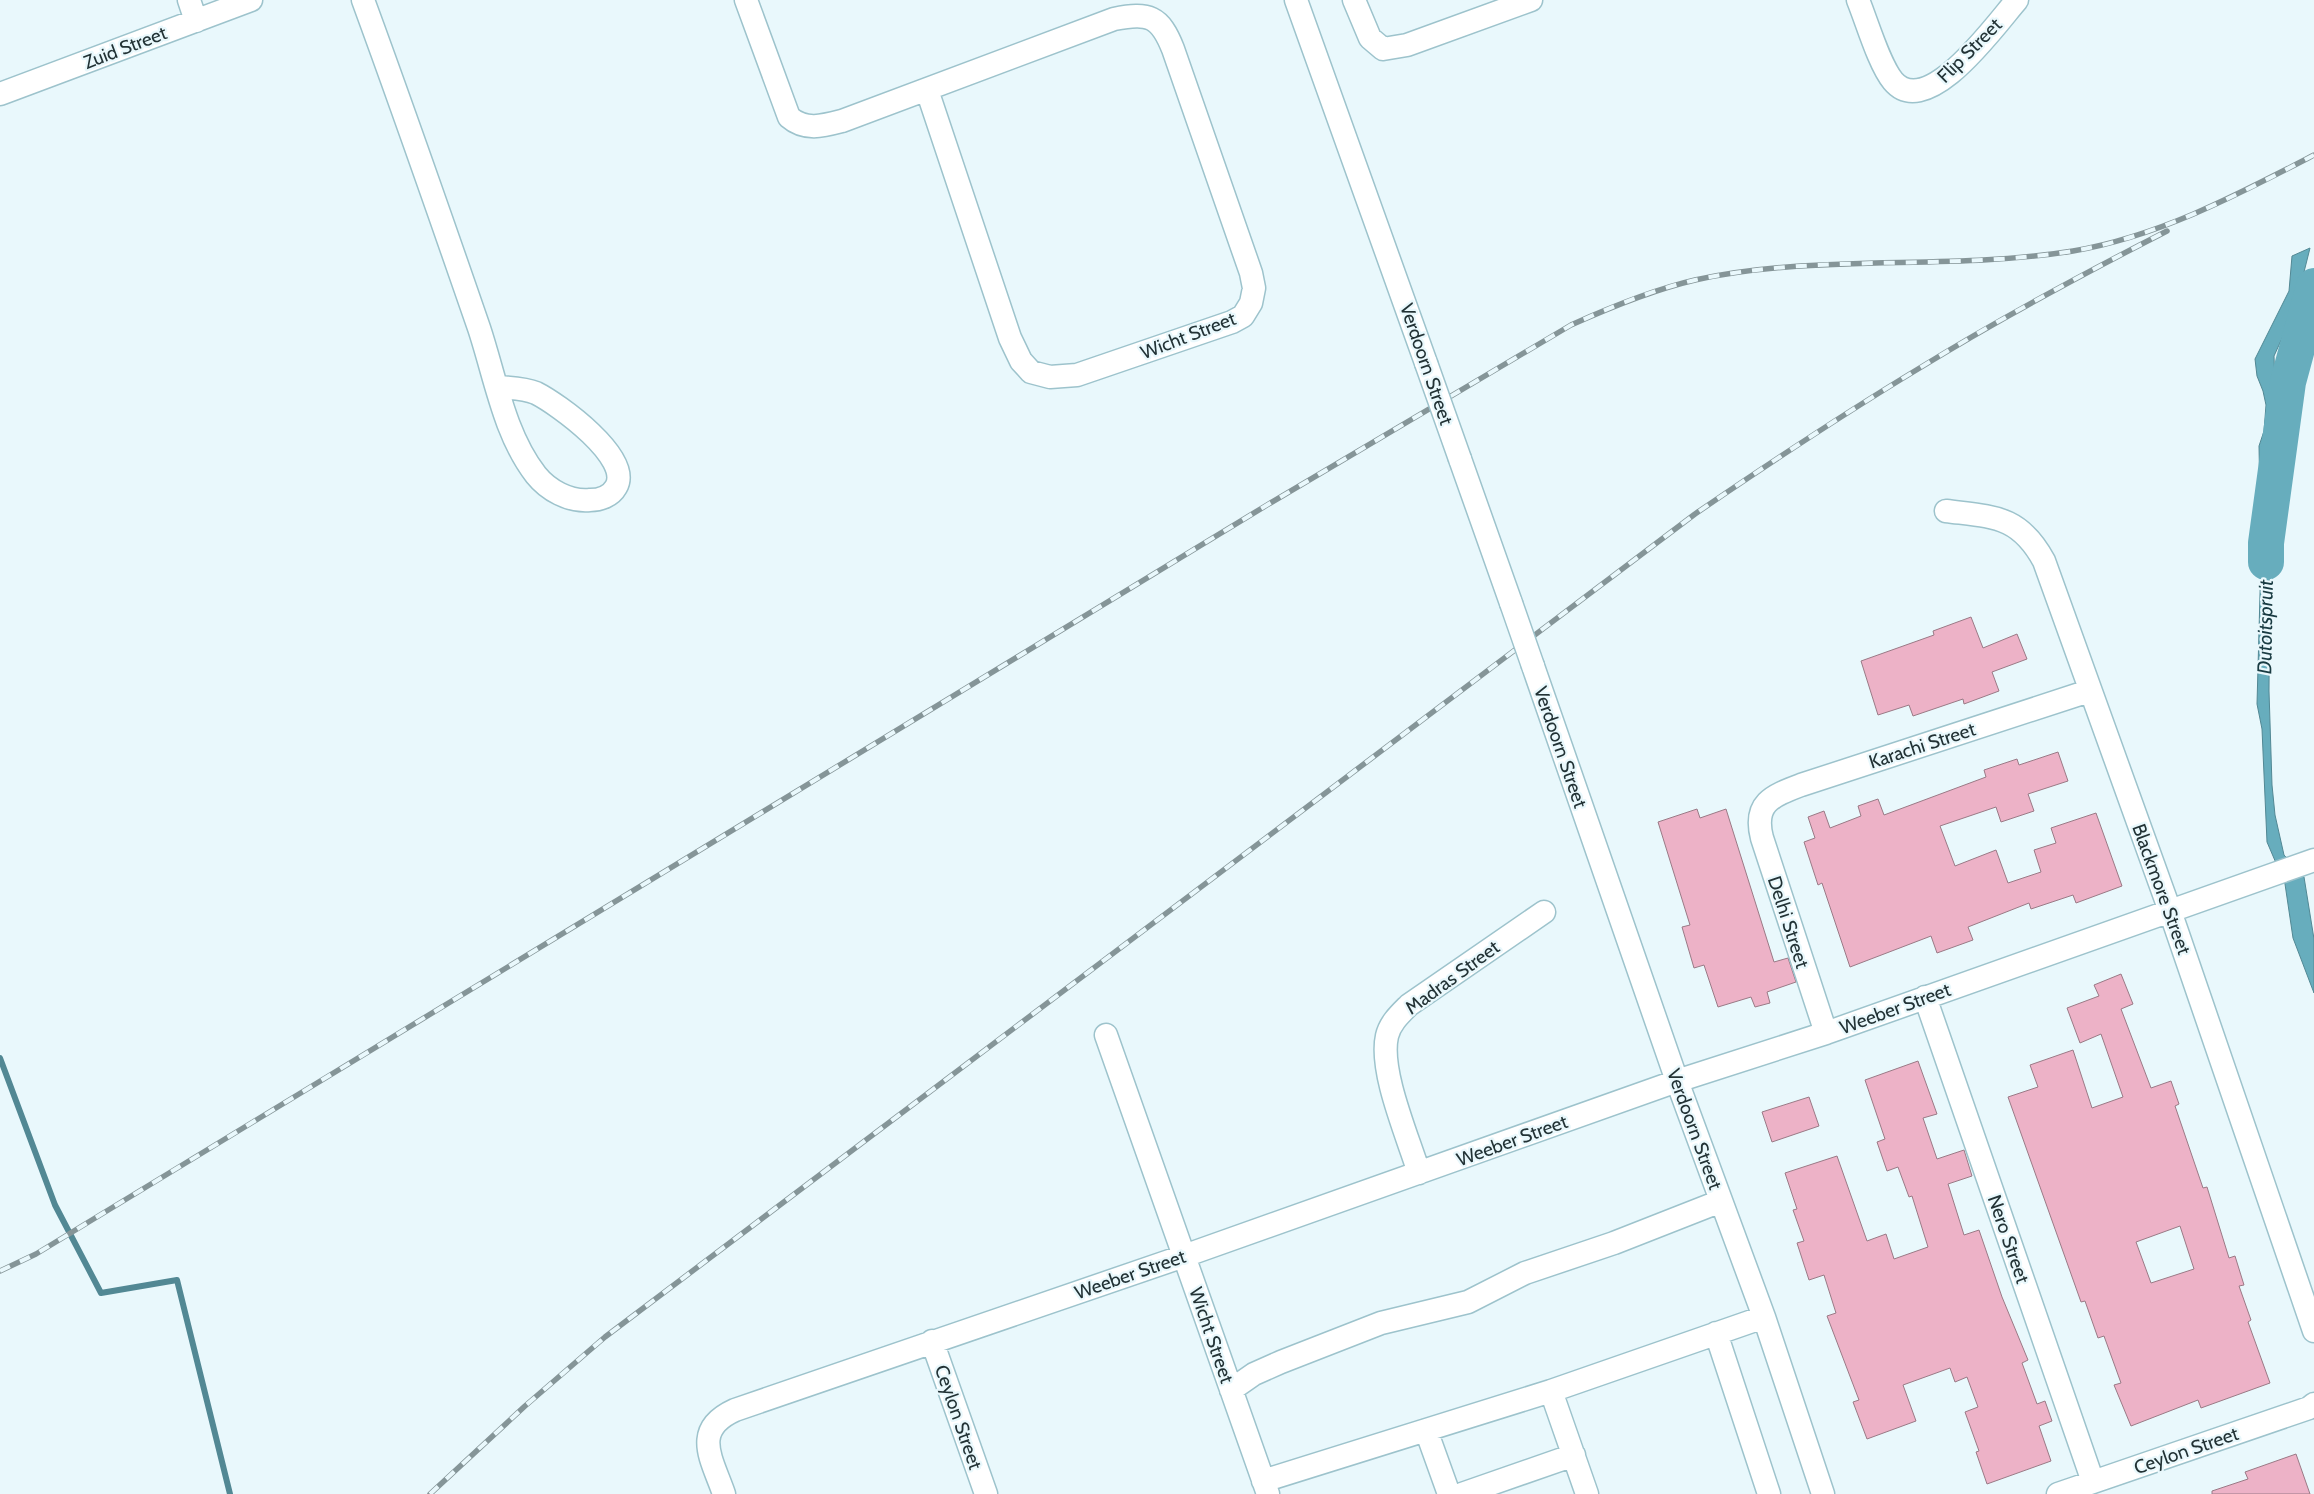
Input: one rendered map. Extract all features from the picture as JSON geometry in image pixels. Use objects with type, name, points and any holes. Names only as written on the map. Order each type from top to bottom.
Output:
[{"type":"street","name":"Zuid Street","points":[[0,94],[193,10],[251,0]]},
{"type":"street","points":[[363,0],[409,124],[512,432],[522,453],[535,474],[550,489],[568,497],[590,500],[608,495],[614,490],[618,484],[618,473],[614,462],[606,449],[582,426],[534,393],[498,387]]},
{"type":"street","name":"Wicht Street","points":[[746,0],[785,110],[795,122],[807,126],[821,127],[926,90],[1114,19],[1145,16],[1159,22],[1173,49],[1251,273],[1254,288],[1251,303],[1242,316],[1216,328],[1077,375],[1050,377],[1031,372],[1020,361],[1010,338],[926,90]]},
{"type":"street","name":"Verdoorn Street","points":[[1296,0],[1511,603],[1677,1081],[1764,1316],[1823,1494]]},
{"type":"street","points":[[1354,0],[1370,38],[1383,49],[1407,45],[1531,0]]},
{"type":"street","name":"Flip Street","points":[[1858,0],[1889,74],[1903,90],[1917,92],[1930,88],[1948,76],[2017,0]]},
{"type":"street","name":"Blackmore Street","points":[[1946,511],[1991,516],[2010,523],[2024,532],[2036,547],[2054,584],[2089,691],[2170,911],[2314,1331]]},
{"type":"street","name":"Karachi Street","points":[[1761,810],[1773,798],[1801,784],[2089,691]]},
{"type":"street","name":"Delhi Street","points":[[1761,810],[1758,818],[1762,838],[1826,1033]]},
{"type":"street","name":"Weeber Street","points":[[724,1494],[709,1449],[708,1434],[712,1423],[721,1416],[735,1410],[1184,1256],[1677,1081],[1826,1033],[2312,860]]},
{"type":"street","name":"Madras Street","points":[[1419,1173],[1388,1070],[1385,1051],[1388,1034],[1394,1021],[1409,1005],[1544,912]]},
{"type":"street","name":"Nero Street","points":[[1925,997],[2093,1482]]},
{"type":"street","name":"Wicht Street","points":[[1106,1036],[1265,1488]]},
{"type":"street","points":[[1231,1390],[1254,1374],[1281,1362],[1381,1324],[1468,1302],[1525,1273],[1614,1243],[1721,1201]]},
{"type":"street","points":[[1265,1488],[1426,1430],[1551,1391],[1764,1316]]},
{"type":"street","points":[[1716,1333],[1769,1494]]},
{"type":"street","name":"Ceylon Street","points":[[932,1341],[986,1494]]},
{"type":"street","points":[[1551,1391],[1587,1494]]},
{"type":"street","name":"Ceylon Street","points":[[2058,1494],[2309,1408],[2314,1404]]},
{"type":"street","points":[[1426,1430],[1449,1494]]},
{"type":"street","points":[[1462,1494],[1574,1455]]},
{"type":"water","points":[[2310,248],[2294,312],[2274,356],[2276,419],[2270,520],[2269,691],[2272,785],[2275,815],[2284,855],[2304,877],[2314,939],[2314,993],[2293,938],[2285,884],[2267,842],[2262,729],[2257,704],[2261,558],[2259,446],[2264,431],[2266,405],[2257,376],[2255,359],[2289,291],[2292,256]]},
{"type":"building","points":[[1971,617],[1983,648],[2017,634],[2027,659],[1992,672],[1999,691],[1964,704],[1963,699],[1913,716],[1909,705],[1878,715],[1861,661],[1934,635],[1933,631]]},
{"type":"building","points":[[2058,752],[2068,781],[2028,794],[2034,811],[2001,822],[1996,807],[1940,826],[1955,866],[1996,850],[2008,883],[2041,872],[2034,850],[2056,843],[2051,828],[2096,813],[2122,886],[2076,903],[2073,895],[2031,909],[2029,903],[1968,927],[1973,940],[1937,953],[1931,936],[1850,967],[1822,883],[1818,885],[1804,842],[1815,838],[1808,817],[1824,811],[1830,828],[1861,816],[1858,806],[1878,799],[1884,815],[1986,777],[1984,770],[2017,759],[2019,765]]},
{"type":"building","points":[[1697,809],[1700,818],[1726,809],[1774,962],[1788,958],[1796,982],[1767,992],[1770,1003],[1755,1007],[1751,997],[1718,1007],[1704,965],[1694,968],[1682,927],[1690,925],[1658,822]]},
{"type":"building","points":[[2121,974],[2133,1004],[2121,1009],[2151,1088],[2171,1081],[2179,1104],[2175,1106],[2203,1188],[2207,1187],[2229,1258],[2235,1256],[2244,1285],[2239,1286],[2251,1320],[2248,1322],[2270,1383],[2201,1408],[2198,1400],[2131,1426],[2114,1385],[2121,1383],[2104,1336],[2098,1338],[2085,1301],[2081,1302],[2008,1097],[2038,1087],[2030,1065],[2073,1050],[2092,1108],[2123,1097],[2101,1034],[2080,1043],[2067,1008],[2099,996],[2094,985]],"holes":[[[2180,1226],[2194,1269],[2151,1283],[2136,1242]]]},
{"type":"building","points":[[1918,1061],[1937,1114],[1923,1118],[1937,1159],[1964,1150],[1972,1176],[1948,1184],[1964,1235],[1979,1230],[2002,1297],[2028,1360],[2022,1363],[2037,1404],[2045,1401],[2052,1421],[2039,1426],[2051,1461],[1987,1484],[1976,1452],[1979,1451],[1965,1412],[1978,1407],[1967,1377],[1955,1382],[1950,1368],[1903,1385],[1916,1421],[1867,1439],[1853,1402],[1859,1400],[1827,1316],[1836,1313],[1824,1275],[1809,1280],[1797,1243],[1804,1241],[1793,1210],[1797,1209],[1785,1173],[1837,1156],[1867,1241],[1886,1234],[1894,1259],[1928,1247],[1912,1196],[1909,1197],[1898,1167],[1887,1171],[1877,1142],[1885,1139],[1865,1080]]},
{"type":"building","points":[[1809,1097],[1819,1126],[1772,1142],[1762,1112]]},
{"type":"building","points":[[2296,1454],[2310,1494],[2212,1494],[2212,1491],[2248,1479],[2245,1472]]},
{"type":"waterway","name":"Dutoitspruit","points":[[2266,562],[2266,543],[2288,382],[2314,286]]},
{"type":"waterway","points":[[0,1058],[55,1205],[101,1293],[177,1280],[230,1494]]},
{"type":"railway","points":[[0,1271],[36,1254],[1267,505],[1571,325],[1616,305],[1663,289],[1695,280],[1741,272],[1836,264],[2026,257],[2073,251],[2105,244],[2167,225],[2227,199],[2314,155]]},
{"type":"railway","points":[[430,1494],[525,1406],[605,1337],[1695,514],[1833,422],[1979,332],[2167,231]]}]
